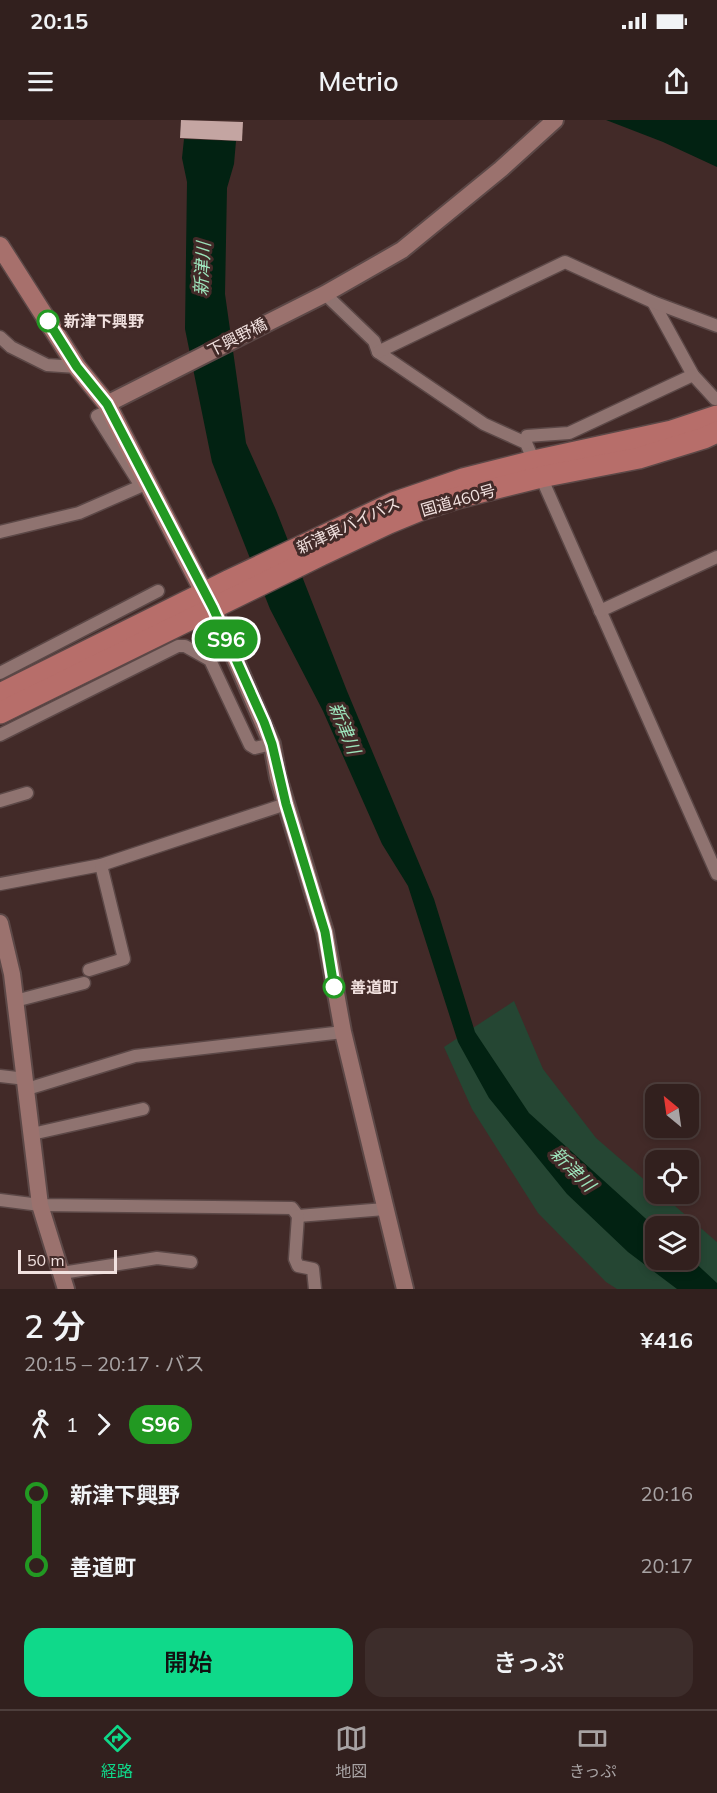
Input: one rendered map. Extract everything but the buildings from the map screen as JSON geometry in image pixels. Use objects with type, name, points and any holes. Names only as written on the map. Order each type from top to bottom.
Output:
[{"type":"highway","name":"国道460号","points":[[208,600],[318,548],[457,498],[533,461],[639,458],[716,425]]},
{"type":"highway","points":[[0,713],[208,600]]},
{"type":"highway","points":[[0,694],[167,622]]},
{"type":"main road","points":[[0,246],[77,367],[108,407],[208,600]]},
{"type":"street","name":"下興野橋","points":[[108,407],[181,365],[325,294],[402,250],[501,169],[555,120]]},
{"type":"street","points":[[378,352],[565,262],[653,303],[717,326]]},
{"type":"street","points":[[325,294],[374,340],[378,352],[484,424],[533,461]]},
{"type":"street","points":[[653,303],[693,375],[716,425]]},
{"type":"street","points":[[0,337],[11,346],[47,365],[77,367]]},
{"type":"street","points":[[693,375],[569,433],[527,436],[533,461],[717,874]]},
{"type":"street","points":[[0,532],[79,513],[141,486],[97,416],[108,407]]},
{"type":"street","points":[[600,611],[717,557]]},
{"type":"street","points":[[0,673],[158,591]]},
{"type":"street","points":[[208,600],[272,744],[286,804],[325,932],[343,1032],[405,1289]]},
{"type":"street","points":[[0,735],[178,646],[185,646],[210,660],[250,745],[255,748],[272,744]]},
{"type":"street","points":[[0,801],[27,793]]},
{"type":"street","points":[[0,884],[101,864],[286,804]]},
{"type":"street","points":[[89,970],[123,959],[101,864]]},
{"type":"street","points":[[1,927],[6,977],[15,1001],[40,1205],[64,1281],[157,1258],[190,1262]]},
{"type":"street","points":[[15,1001],[84,983]]},
{"type":"street","points":[[0,1076],[26,1084],[135,1056],[343,1032]]},
{"type":"street","points":[[32,1134],[143,1109]]},
{"type":"street","points":[[0,1200],[40,1205],[292,1208],[297,1216],[295,1259],[298,1266],[313,1269],[315,1289]]},
{"type":"street","points":[[297,1216],[386,1209]]},
{"type":"shaded area","points":[[514,1001],[543,1069],[596,1138],[645,1180],[645,1204],[673,1204],[687,1216],[645,1216],[645,1270],[699,1270],[699,1227],[717,1242],[717,1289],[617,1289],[606,1282],[538,1213],[472,1109],[444,1047]]},
{"type":"water","points":[[606,120],[717,120],[717,167],[663,142]]},
{"type":"water","name":"新津川","points":[[184,139],[236,141],[234,164],[227,188],[225,294],[246,443],[276,510],[347,691],[434,899],[475,1032],[529,1113],[645,1218],[645,1265],[628,1252],[567,1194],[489,1098],[458,1042],[408,886],[382,844],[323,711],[270,609],[212,462],[185,329],[187,182],[182,158]]},
{"type":"water","points":[[699,1266],[717,1283],[717,1289],[677,1289],[652,1270],[699,1270]]},
{"type":"bus line","name":"S96","points":[[48,321],[77,367],[107,404],[213,608],[264,722],[272,744],[278,777],[325,932],[334,987]]},
{"type":"place","name":"新津下興野","points":[[48,321]]},
{"type":"place","name":"善道町","points":[[334,987]]}]
